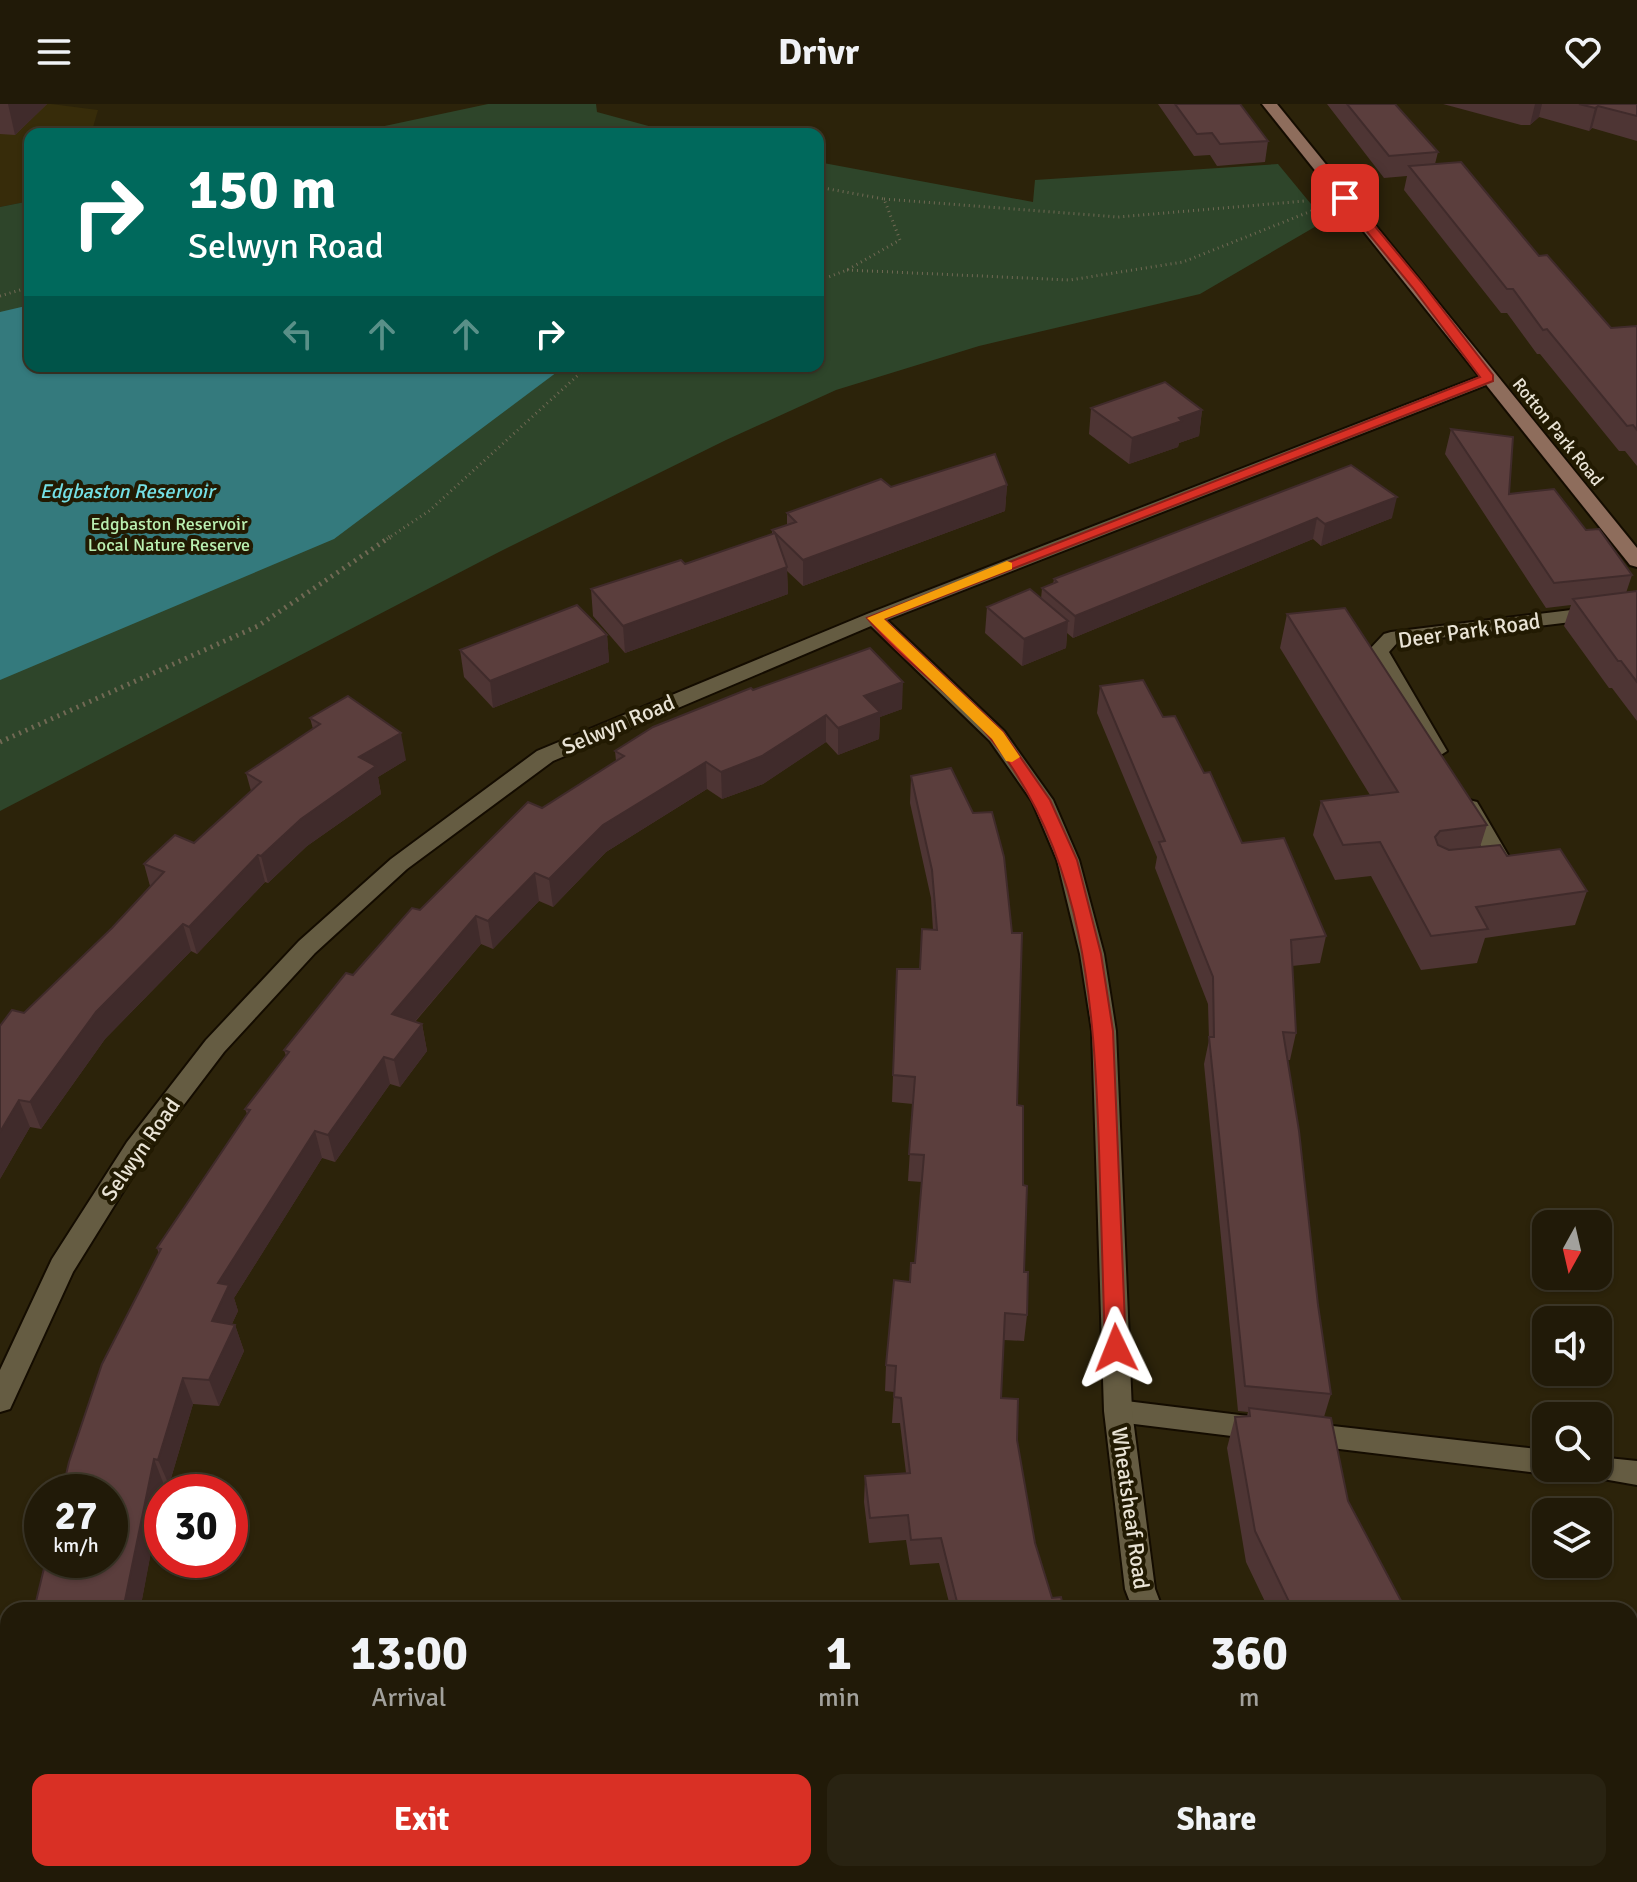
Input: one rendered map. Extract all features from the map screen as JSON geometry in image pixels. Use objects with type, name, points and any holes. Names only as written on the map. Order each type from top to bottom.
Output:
[{"type":"main road","name":"Rotton Park Road","points":[[1269,104],[1418,285],[1488,378],[1637,561]]},
{"type":"street","name":"Selwyn Road","points":[[0,1400],[62,1267],[136,1149],[215,1046],[307,947],[399,864],[545,756],[874,618],[1488,378]]},
{"type":"street","name":"Deer Park Road","points":[[1478,869],[1504,867],[1378,651],[1391,638],[1637,608]]},
{"type":"street","name":"Wheatsheaf Road","points":[[874,618],[997,736],[1042,800],[1068,860],[1092,954],[1104,1031],[1118,1411],[1140,1589],[1145,1602]]},
{"type":"lane","points":[[1118,1411],[1532,1460]]},
{"type":"lane","points":[[1612,1470],[1637,1473]]},
{"type":"path","points":[[824,188],[884,199],[1118,217],[1345,198]]},
{"type":"path","points":[[847,270],[1070,280],[1183,262],[1345,198]]},
{"type":"path","points":[[824,279],[847,270],[900,240],[884,199]]},
{"type":"path","points":[[0,296],[24,289]]},
{"type":"path","points":[[0,742],[258,626],[429,511],[581,372]]},
{"type":"shaded area","points":[[0,104],[51,104],[98,110],[93,128],[24,128],[24,202],[0,207]]},
{"type":"green space","points":[[488,104],[596,104],[597,112],[656,128],[375,128]]},
{"type":"green space","name":"Edgbaston Reservoir Local Nature Reserve","points":[[824,163],[1033,202],[1035,180],[1278,164],[1325,221],[1200,294],[979,346],[836,390],[726,440],[499,552],[0,811],[0,207],[24,202],[24,372],[824,372]]},
{"type":"water","name":"Edgbaston Reservoir","points":[[24,306],[24,372],[557,372],[334,539],[0,680],[0,312]]},
{"type":"building","points":[[1175,104],[1240,104],[1268,141],[1220,144],[1212,133],[1197,134]]},
{"type":"building","points":[[1347,104],[1395,104],[1438,152],[1389,156]]},
{"type":"building","points":[[1579,104],[1637,104],[1637,116],[1598,106]]},
{"type":"building","points":[[1461,162],[1539,256],[1547,255],[1611,328],[1637,326],[1637,430],[1633,425],[1627,426],[1547,329],[1543,330],[1513,289],[1507,289],[1409,166]]},
{"type":"building","points":[[1165,382],[1202,410],[1179,418],[1182,421],[1132,438],[1091,408]]},
{"type":"building","points":[[1451,429],[1513,437],[1509,494],[1554,489],[1586,530],[1599,529],[1632,575],[1554,583]]},
{"type":"building","points":[[995,454],[1007,485],[803,560],[772,530],[796,522],[787,513],[881,479],[891,487]]},
{"type":"building","points":[[1351,465],[1397,497],[1325,524],[1317,518],[1075,616],[1042,588],[1057,582],[1054,579]]},
{"type":"building","points":[[775,533],[787,567],[623,626],[591,589],[681,560],[685,564]]},
{"type":"building","points":[[1030,589],[1068,621],[1024,639],[987,607]]},
{"type":"building","points":[[1637,591],[1637,682],[1573,599]]},
{"type":"building","points":[[577,605],[607,635],[490,681],[460,650]]},
{"type":"building","points":[[1345,608],[1487,825],[1440,831],[1435,837],[1438,845],[1449,850],[1500,845],[1507,856],[1560,849],[1587,891],[1476,907],[1488,929],[1431,936],[1380,842],[1343,845],[1321,801],[1398,792],[1287,614]]},
{"type":"building","points":[[870,648],[903,682],[864,696],[880,712],[838,728],[826,715],[762,756],[721,772],[706,762],[603,825],[549,879],[535,873],[488,921],[476,916],[392,1014],[422,1024],[394,1060],[384,1057],[328,1135],[315,1131],[218,1283],[229,1285],[212,1321],[235,1325],[209,1380],[183,1378],[158,1460],[154,1459],[151,1474],[144,1474],[144,1508],[125,1602],[36,1602],[42,1578],[128,1578],[128,1474],[66,1474],[69,1462],[102,1364],[161,1249],[157,1248],[250,1110],[245,1109],[289,1052],[284,1050],[346,973],[353,975],[412,908],[420,910],[528,802],[542,808],[624,756],[615,751],[653,727],[751,688],[753,690]]},
{"type":"building","points":[[1143,680],[1163,717],[1175,716],[1204,773],[1210,772],[1242,843],[1284,838],[1326,936],[1291,940],[1296,1033],[1283,1032],[1299,1131],[1331,1394],[1245,1386],[1209,1037],[1214,1037],[1213,977],[1159,842],[1165,841],[1100,686]]},
{"type":"building","points":[[348,696],[401,733],[359,757],[376,766],[301,819],[261,856],[258,855],[189,927],[183,924],[96,1012],[30,1102],[19,1100],[0,1132],[0,1026],[12,1010],[24,1013],[112,928],[164,872],[144,864],[175,835],[194,843],[261,782],[246,773],[320,724],[310,718]]},
{"type":"building","points":[[951,768],[973,813],[992,812],[1004,857],[1012,933],[1022,933],[1017,1105],[1023,1106],[1023,1185],[1027,1186],[1024,1272],[1028,1272],[1027,1315],[1005,1313],[1001,1398],[1018,1399],[1017,1440],[1035,1543],[1052,1598],[1061,1597],[1062,1602],[957,1602],[941,1538],[911,1540],[908,1515],[870,1518],[865,1476],[910,1473],[901,1398],[894,1397],[896,1366],[886,1365],[894,1280],[910,1282],[911,1263],[915,1263],[924,1155],[909,1154],[915,1077],[893,1075],[897,969],[920,969],[922,929],[937,930],[932,870],[911,776]]},
{"type":"building","points":[[1249,1408],[1331,1418],[1348,1501],[1402,1602],[1289,1602],[1255,1531],[1235,1417],[1250,1416]]},
{"type":"slow traffic","points":[[1007,566],[874,618],[960,698],[997,736],[1012,757]]},
{"type":"route","points":[[1116,1348],[1104,1031],[1092,954],[1068,860],[1042,800],[997,736],[874,618],[1488,378],[1418,285],[1345,198]]}]
